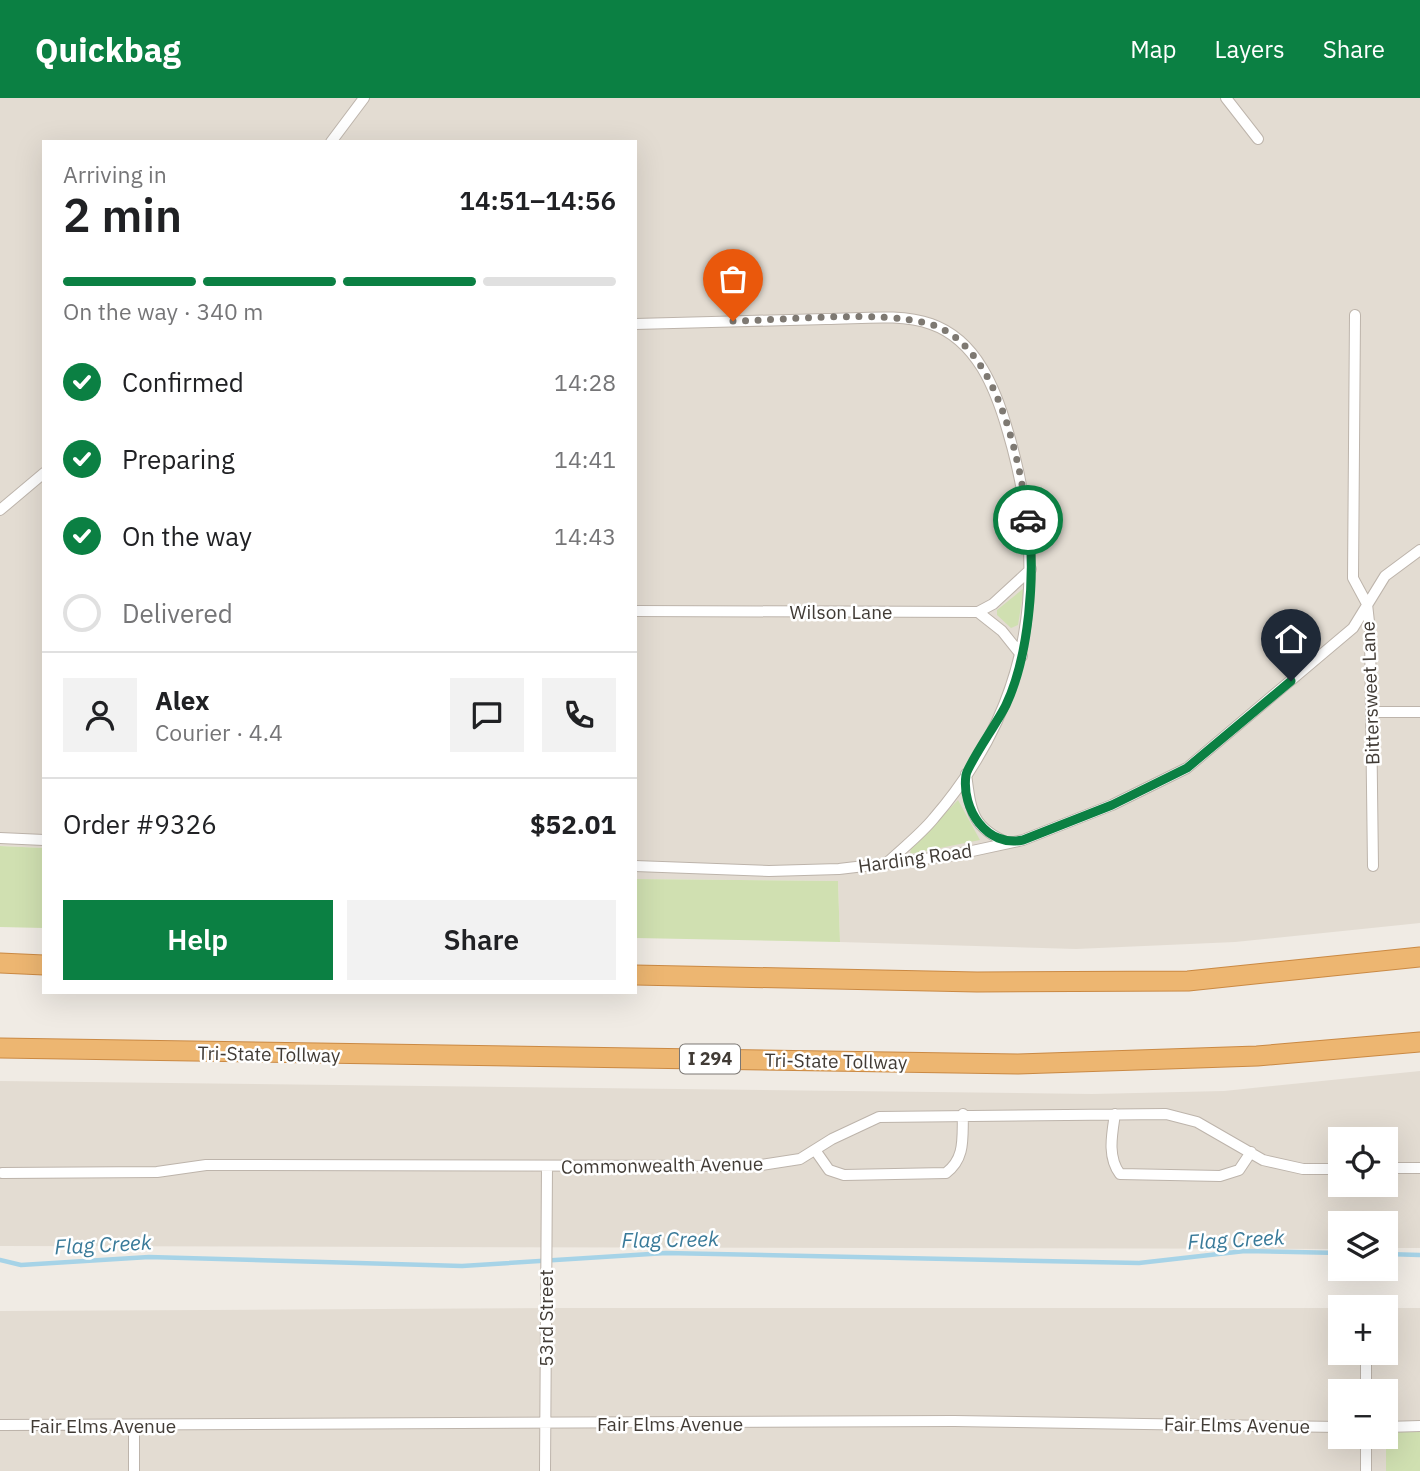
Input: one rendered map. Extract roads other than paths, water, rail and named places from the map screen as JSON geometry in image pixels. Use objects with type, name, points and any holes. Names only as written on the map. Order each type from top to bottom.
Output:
[{"type":"highway","points":[[637,975],[977,982],[1188,981],[1420,957]]},
{"type":"highway","points":[[0,963],[42,965]]},
{"type":"highway","name":"Tri-State Tollway","points":[[0,1048],[1018,1064],[1257,1056],[1420,1042]]},
{"type":"street","points":[[1226,98],[1258,139]]},
{"type":"street","points":[[333,140],[365,100]]},
{"type":"street","name":"Bittersweet Lane","points":[[1355,315],[1353,578],[1367,604],[1373,712],[1373,866]]},
{"type":"street","points":[[637,324],[885,318],[932,324],[969,348],[996,389],[1021,474],[1031,569],[1022,656],[1007,703],[966,774],[934,819],[888,862]]},
{"type":"street","points":[[0,510],[42,474]]},
{"type":"street","name":"Harding Road","points":[[637,866],[769,871],[839,869],[949,856],[1009,843],[1112,805],[1187,768],[1353,628],[1385,576],[1420,550]]},
{"type":"street","points":[[1022,656],[1002,631],[978,612],[993,604],[1031,569]]},
{"type":"street","name":"Wilson Lane","points":[[637,611],[978,612]]},
{"type":"street","points":[[1373,712],[1420,712]]},
{"type":"street","points":[[966,774],[974,817],[991,835],[1009,843]]},
{"type":"street","points":[[0,838],[42,839]]},
{"type":"street","points":[[815,1150],[829,1170],[844,1175],[946,1173],[957,1165],[962,1152],[963,1114]]},
{"type":"street","name":"Commonwealth Avenue","points":[[2,1173],[157,1172],[206,1165],[755,1167],[800,1159],[832,1139],[879,1117],[963,1114],[1166,1114],[1197,1122],[1263,1160],[1303,1169],[1328,1169]]},
{"type":"street","points":[[1115,1114],[1111,1146],[1113,1165],[1120,1174],[1220,1176],[1239,1170],[1251,1152]]},
{"type":"street","name":"53rd Street","points":[[545,1471],[547,1166]]},
{"type":"street","points":[[1398,1168],[1420,1168]]},
{"type":"street","name":"Fair Elms Avenue","points":[[0,1425],[545,1425],[955,1421],[1328,1427]]},
{"type":"street","points":[[134,1426],[134,1471]]},
{"type":"street","points":[[1398,1427],[1420,1426]]},
{"type":"street","points":[[1366,1449],[1366,1471]]},
{"type":"waterway","name":"Flag Creek","points":[[0,1260],[21,1265],[149,1257],[462,1266],[666,1253],[1139,1263],[1245,1251],[1328,1253]]},
{"type":"waterway","name":"Flag Creek","points":[[1398,1254],[1420,1255]]}]
